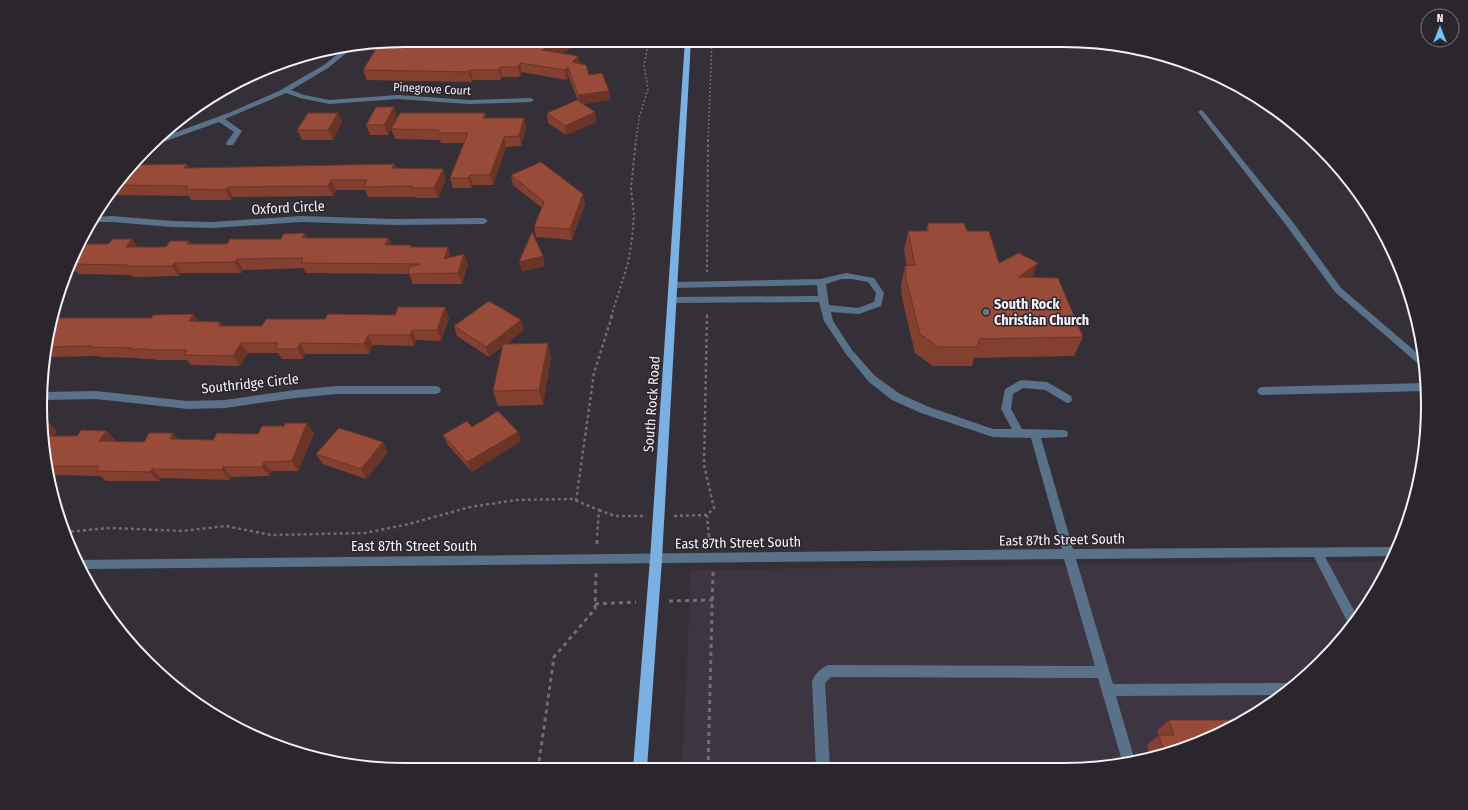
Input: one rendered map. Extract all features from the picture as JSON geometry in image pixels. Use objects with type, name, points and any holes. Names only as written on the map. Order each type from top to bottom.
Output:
[{"type":"main road","name":"South Rock Road","points":[[640,763],[656,559],[688,47]]},
{"type":"street","points":[[168,137],[220,119],[287,91],[311,77],[344,52]]},
{"type":"street","name":"Pinegrove Court","points":[[287,91],[302,97],[329,102],[398,97],[469,102],[531,100]]},
{"type":"street","points":[[1201,112],[1289,224],[1338,290],[1418,359]]},
{"type":"street","points":[[220,119],[238,131],[230,143]]},
{"type":"street","name":"Oxford Circle","points":[[99,220],[120,219],[172,224],[212,225],[314,219],[394,222],[484,221]]},
{"type":"street","points":[[672,300],[825,304],[859,311],[878,304],[880,293],[871,280],[838,276],[821,282],[674,284]]},
{"type":"street","points":[[821,282],[830,321],[848,352],[872,379],[896,397],[925,410],[971,427],[993,433],[1063,434]]},
{"type":"street","points":[[1019,433],[1006,409],[1008,392],[1021,384],[1047,386],[1067,399]]},
{"type":"street","points":[[1262,391],[1420,387]]},
{"type":"street","name":"Southridge Circle","points":[[47,396],[86,394],[188,405],[225,404],[295,394],[337,390],[436,390]]},
{"type":"street","points":[[1036,434],[1068,555],[1127,757]]},
{"type":"street","name":"East 87th Street South","points":[[85,564],[1390,551]]},
{"type":"street","points":[[1317,552],[1351,617]]},
{"type":"street","points":[[823,763],[818,681],[828,671],[1102,672]]},
{"type":"street","points":[[1108,690],[1281,689]]},
{"type":"path","points":[[576,501],[594,373],[628,263],[631,247],[634,215],[631,188],[639,118],[648,89],[644,65],[648,47]]},
{"type":"path","points":[[70,532],[110,528],[182,532],[226,526],[271,535],[365,533],[409,524],[470,507],[516,500],[572,499],[615,516]]},
{"type":"path","points":[[599,526],[600,510]]},
{"type":"path","points":[[708,763],[713,575]]},
{"type":"path","points":[[539,763],[554,657],[594,610],[596,584]]},
{"type":"shaded area","points":[[1385,561],[1361,604],[1332,641],[1299,674],[1262,703],[1200,736],[1156,751],[1110,760],[1063,763],[682,763],[691,570]]},
{"type":"building","points":[[405,47],[549,47],[542,50],[578,56],[572,62],[586,65],[589,75],[602,73],[609,91],[578,95],[568,67],[565,70],[520,63],[518,67],[500,67],[499,70],[470,70],[469,72],[363,70],[376,48]]},
{"type":"building","points":[[577,100],[595,112],[565,126],[547,113]]},
{"type":"building","points":[[376,107],[394,107],[384,125],[366,125]]},
{"type":"building","points":[[308,113],[338,113],[328,130],[297,130]]},
{"type":"building","points":[[400,113],[485,113],[483,118],[524,118],[519,136],[504,137],[490,175],[470,175],[468,178],[450,178],[468,133],[438,133],[439,130],[391,129]]},
{"type":"building","points":[[541,162],[583,194],[570,229],[534,227],[544,202],[511,175]]},
{"type":"building","points":[[187,164],[184,168],[394,164],[392,168],[443,169],[434,188],[413,188],[413,186],[364,187],[367,180],[331,180],[328,186],[228,187],[225,190],[185,189],[188,186],[123,185],[140,165]]},
{"type":"building","name":"South Rock Christian Church","points":[[928,223],[964,223],[967,231],[989,231],[999,263],[1019,253],[1038,263],[1019,277],[1058,278],[1083,337],[979,339],[978,347],[938,347],[920,334],[906,279],[905,266],[915,265],[908,231],[928,231]]},
{"type":"building","points":[[532,232],[543,256],[519,262]]},
{"type":"building","points":[[305,233],[302,238],[388,238],[385,245],[411,245],[410,247],[448,247],[444,259],[464,254],[458,273],[409,274],[408,268],[420,264],[301,263],[303,258],[237,259],[235,262],[174,263],[172,266],[76,264],[86,244],[108,244],[113,239],[132,239],[126,247],[166,247],[170,241],[189,241],[186,244],[227,244],[230,239],[281,239],[283,234]]},
{"type":"building","points":[[489,301],[521,320],[486,347],[454,326]]},
{"type":"building","points":[[398,307],[445,307],[437,330],[412,330],[410,335],[368,335],[364,344],[300,343],[297,349],[275,349],[278,343],[241,343],[233,356],[184,355],[187,350],[147,350],[148,349],[91,347],[92,346],[52,347],[58,318],[151,318],[153,315],[193,314],[189,321],[220,322],[218,326],[262,326],[266,319],[325,319],[328,314],[395,315]]},
{"type":"building","points":[[548,343],[539,390],[493,391],[503,344]]},
{"type":"building","points":[[498,411],[518,432],[467,462],[443,435],[467,421],[472,427]]},
{"type":"building","points":[[285,423],[307,423],[292,461],[264,462],[262,467],[223,467],[222,470],[152,469],[150,472],[96,471],[99,466],[52,466],[49,436],[77,436],[81,430],[106,431],[99,441],[144,442],[149,433],[173,433],[170,439],[213,440],[217,433],[258,434],[262,426],[284,426]]},
{"type":"building","points":[[339,428],[383,442],[361,469],[316,454]]},
{"type":"building","points":[[1169,720],[1232,720],[1200,736],[1163,749],[1159,735],[1174,735]]},
{"type":"place","name":"South Rock Christian Church","points":[[986,312]]}]
